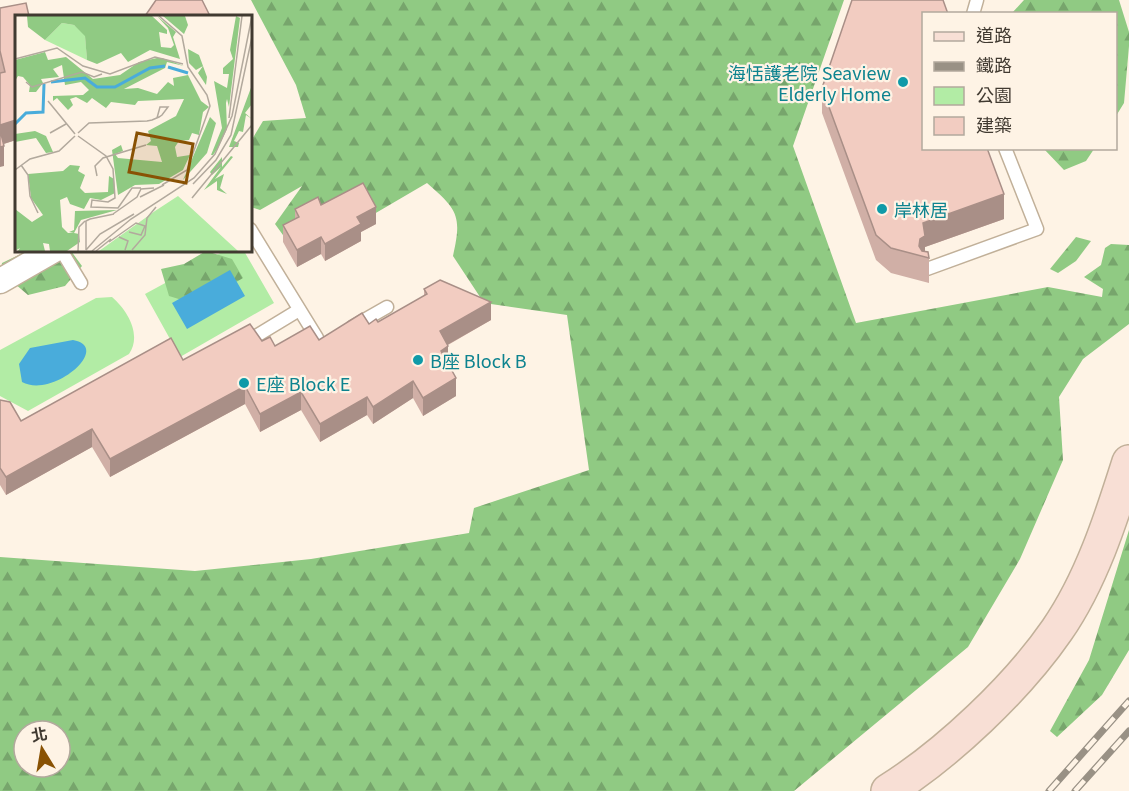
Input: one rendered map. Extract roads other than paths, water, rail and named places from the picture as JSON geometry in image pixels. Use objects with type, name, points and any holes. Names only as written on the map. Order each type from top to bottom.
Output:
[{"type":"main road","points":[[888,791],[983,714],[1021,674],[1057,630],[1101,543],[1129,462]]},
{"type":"street","points":[[0,280],[50,252]]},
{"type":"lane","points":[[927,269],[1037,229],[1006,150]]},
{"type":"lane","points":[[252,232],[321,346],[387,307]]},
{"type":"lane","points":[[63,252],[81,283]]},
{"type":"lane","points":[[256,336],[299,310]]},
{"type":"water","points":[[230,270],[245,296],[187,329],[172,303]]},
{"type":"water","points":[[73,340],[84,345],[86,352],[83,361],[74,370],[49,384],[35,385],[22,382],[19,364],[30,348]]},
{"type":"railway","points":[[1049,791],[1129,701]]},
{"type":"railway","points":[[1075,791],[1129,731]]},
{"type":"place","name":"海恬護老院 Seaview Elderly Home","points":[[903,82]]},
{"type":"place","name":"岸林居","points":[[882,209]]},
{"type":"place","name":"B座 Block B","points":[[418,360]]},
{"type":"place","name":"E座 Block E","points":[[244,383]]}]
